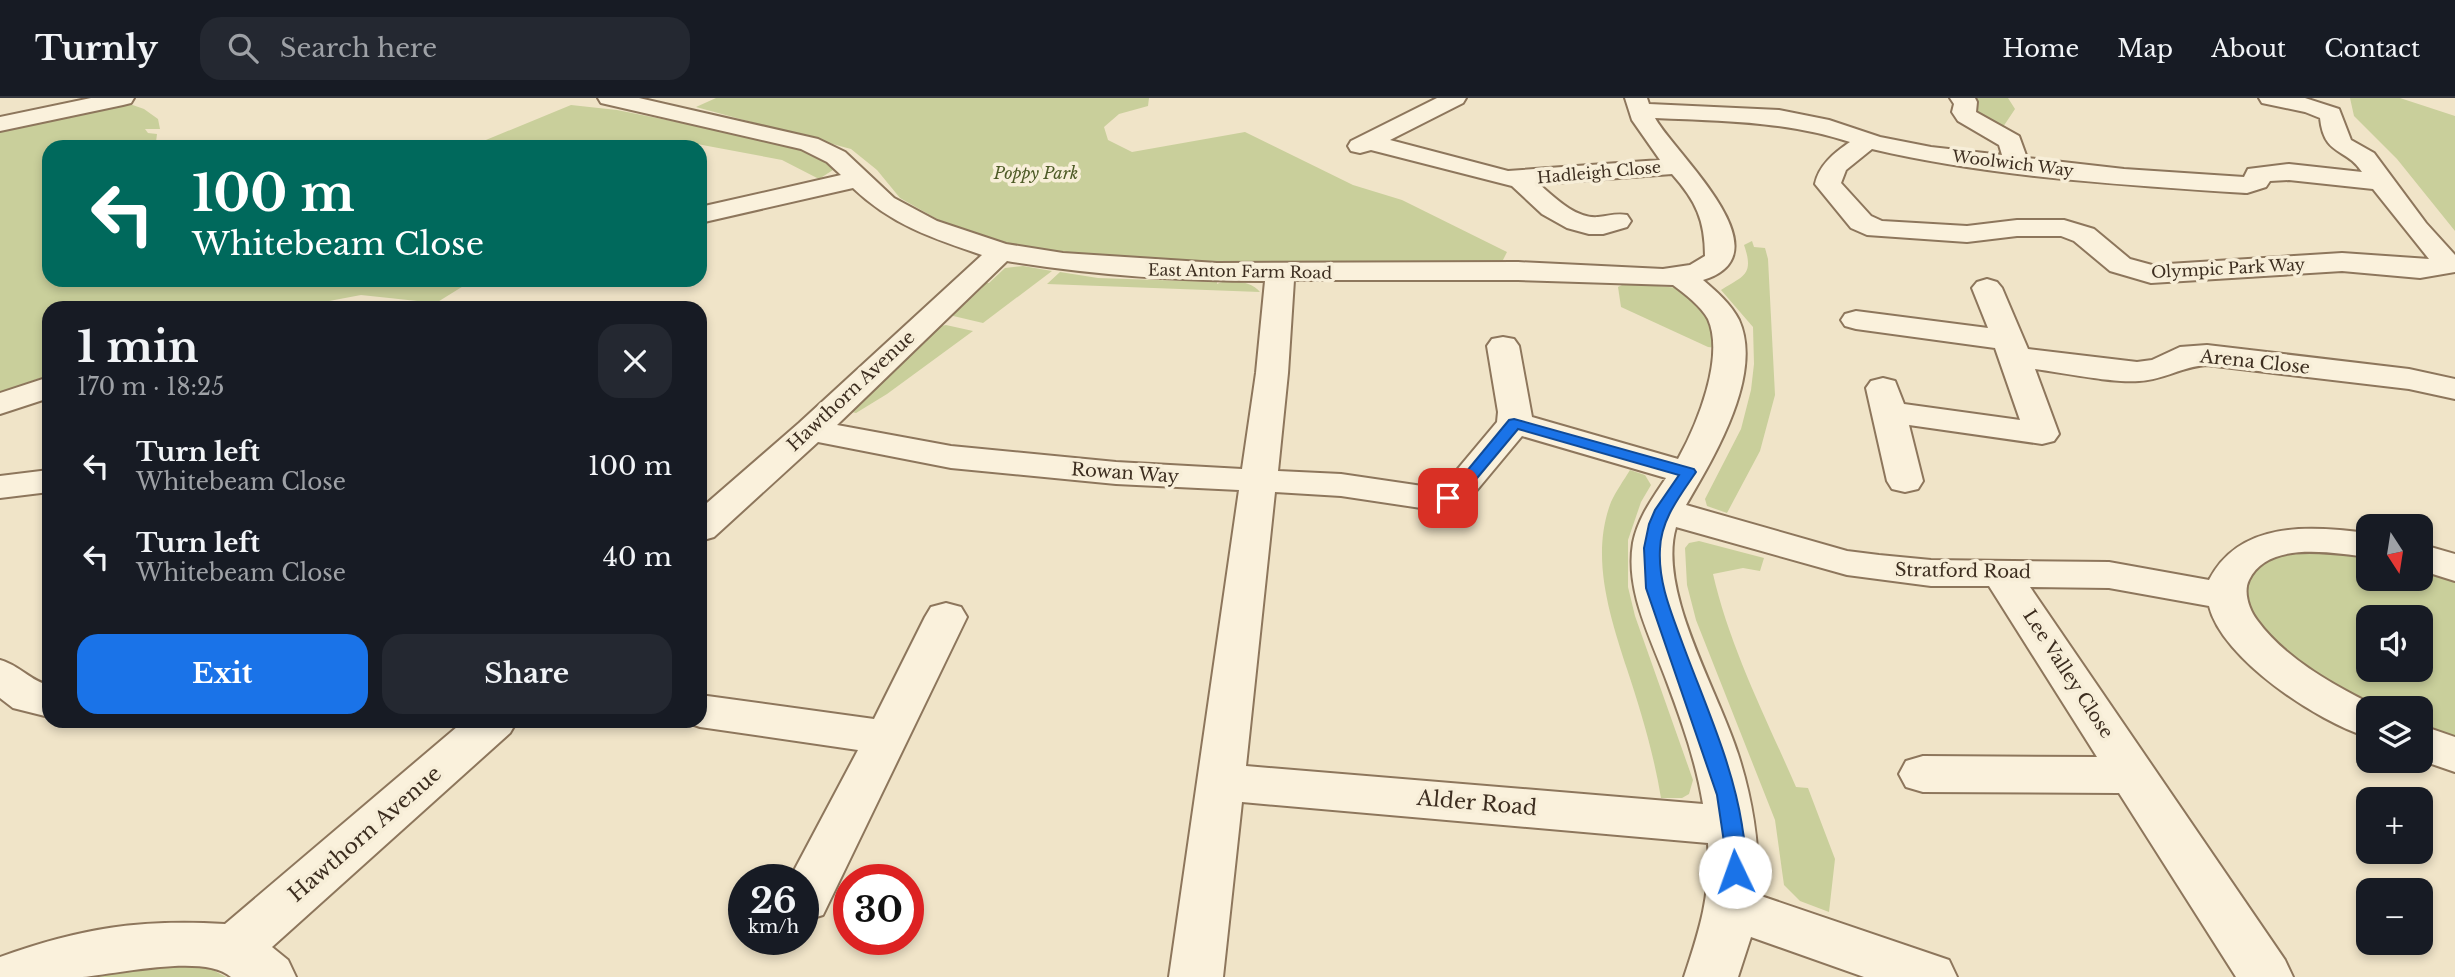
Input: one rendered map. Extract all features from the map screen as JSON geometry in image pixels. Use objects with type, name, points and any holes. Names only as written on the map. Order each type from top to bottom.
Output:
[{"type":"street","name":"East Anton Farm Road","points":[[609,98],[809,144],[836,157],[885,204],[917,223],[1001,252],[1095,265],[1280,273],[1508,271],[1681,277],[1705,270],[1715,262],[1720,250],[1717,229],[1708,204],[1700,189],[1649,131],[1638,104]]},
{"type":"street","name":"Hadleigh Close","points":[[1455,98],[1365,144],[1519,179],[1679,166]]},
{"type":"street","points":[[1961,98],[1966,102],[1966,116],[2010,141],[2016,162]]},
{"type":"street","points":[[2270,98],[2306,104],[2328,112],[2332,116],[2333,130],[2341,145],[2364,157],[2381,182]]},
{"type":"street","points":[[0,124],[108,99]]},
{"type":"street","name":"Woolwich Way","points":[[1638,104],[1779,117],[1821,125],[1868,141],[1931,154],[2117,176],[2243,185],[2257,182],[2257,174],[2277,171],[2381,182]]},
{"type":"street","name":"Olympic Park Way","points":[[1868,141],[1838,165],[1828,179],[1832,192],[1867,226],[1889,232],[1967,234],[2017,228],[2064,228],[2084,236],[2120,265],[2151,274],[2197,273],[2257,265],[2342,262],[2428,269],[2445,266],[2447,263],[2381,182]]},
{"type":"street","points":[[707,207],[859,179]]},
{"type":"street","name":"Hadleigh Close","points":[[1519,179],[1549,208],[1575,222],[1604,227],[1617,221]]},
{"type":"street","name":"Hawthorn Avenue","points":[[707,523],[811,430],[1001,252]]},
{"type":"street","points":[[1196,977],[1278,325],[1280,273]]},
{"type":"street","points":[[1681,277],[1718,313],[1726,326],[1728,340],[1723,389],[1716,415],[1688,472],[1663,510],[1652,548],[1655,588],[1717,761],[1732,826],[1735,872],[1732,908],[1711,977]]},
{"type":"street","points":[[1905,481],[1885,399],[2042,434],[1987,288]]},
{"type":"street","name":"Arena Close","points":[[1856,320],[2137,372],[2161,368],[2180,358],[2207,355],[2409,379],[2455,389]]},
{"type":"street","points":[[1503,346],[1515,412],[1514,423],[1688,472]]},
{"type":"street","points":[[0,404],[42,389]]},
{"type":"street","name":"Rowan Way","points":[[811,430],[951,457],[1088,471],[1368,488],[1441,500],[1463,486],[1514,423]]},
{"type":"street","points":[[2,488],[42,482]]},
{"type":"street","name":"Stratford Road","points":[[1663,510],[1735,533],[1861,566],[1931,573],[2109,575],[2227,596]]},
{"type":"street","points":[[2356,544],[2307,541],[2265,548],[2242,560],[2227,584],[2227,596],[2241,625],[2272,661],[2314,693],[2356,715]]},
{"type":"street","points":[[2433,560],[2455,568]]},
{"type":"street","name":"Lee Valley Close","points":[[2000,573],[2266,977]]},
{"type":"street","points":[[819,872],[946,617]]},
{"type":"street","points":[[0,675],[29,697],[42,700]]},
{"type":"street","points":[[707,712],[887,738]]},
{"type":"street","name":"Hawthorn Avenue","points":[[253,962],[487,728]]},
{"type":"street","points":[[2433,747],[2455,755]]},
{"type":"street","points":[[1923,774],[2135,775]]},
{"type":"street","name":"Alder Road","points":[[1222,782],[1732,826]]},
{"type":"street","points":[[1732,908],[1930,977]]},
{"type":"street","points":[[11,977],[56,961],[116,948],[152,944],[216,944],[253,962]]},
{"type":"green space","name":"Poppy Park","points":[[716,98],[1149,98],[1148,106],[1119,114],[1104,127],[1108,140],[1132,152],[1245,132],[1353,185],[1402,200],[1507,252],[1502,262],[1241,265],[1105,257],[1016,246],[944,223],[900,198],[877,170],[851,149],[696,107]]},
{"type":"green space","points":[[1975,98],[2008,98],[2015,109],[2003,127],[1999,128],[1977,117],[1975,109],[1979,102]]},
{"type":"green space","points":[[2350,98],[2400,98],[2455,116],[2455,231],[2397,159],[2354,116]]},
{"type":"green space","points":[[127,103],[144,109],[158,119],[160,129],[145,129],[148,133],[157,134],[156,140],[42,140],[42,287],[462,287],[439,301],[361,295],[329,301],[42,301],[42,377],[0,392],[0,131]]},
{"type":"green space","points":[[571,105],[617,110],[787,144],[836,168],[819,179],[782,160],[707,146],[707,140],[486,140]]},
{"type":"green space","points":[[1752,241],[1754,247],[1765,248],[1768,259],[1775,395],[1760,451],[1727,513],[1707,506],[1705,499],[1741,429],[1751,390],[1754,364],[1753,327],[1721,290],[1744,274],[1748,263],[1744,245]]},
{"type":"green space","points":[[1023,266],[1052,271],[983,323],[949,315],[949,311],[961,308],[982,288],[979,282],[989,283],[1005,268]]},
{"type":"green space","points":[[1060,272],[1098,278],[1217,284],[1239,282],[1251,285],[1260,292],[1047,284]]},
{"type":"green space","points":[[1626,283],[1679,288],[1710,315],[1716,348],[1708,347],[1621,307],[1618,287]]},
{"type":"green space","points":[[946,325],[973,331],[887,394],[856,413],[842,410],[877,386],[919,339]]},
{"type":"green space","points":[[1630,470],[1645,475],[1651,485],[1641,502],[1628,540],[1628,587],[1635,616],[1693,780],[1689,794],[1682,798],[1661,798],[1647,733],[1614,628],[1605,586],[1602,544],[1605,523],[1611,502]]},
{"type":"green space","points":[[1699,541],[1764,558],[1760,571],[1743,568],[1713,574],[1729,629],[1750,682],[1796,787],[1808,788],[1835,859],[1829,912],[1800,901],[1784,885],[1775,820],[1696,620],[1687,585],[1685,548],[1689,543]]},
{"type":"green space","points":[[2290,551],[2356,551],[2356,592],[2432,592],[2433,569],[2455,576],[2455,742],[2433,734],[2433,696],[2356,696],[2356,703],[2328,689],[2257,627],[2242,592],[2250,577],[2267,561]]},
{"type":"green space","points":[[168,962],[211,969],[226,977],[53,977],[72,972]]},
{"type":"route","points":[[1448,498],[1463,486],[1514,423],[1688,472],[1657,524],[1652,548],[1655,588],[1727,795],[1735,849],[1735,872]]}]
